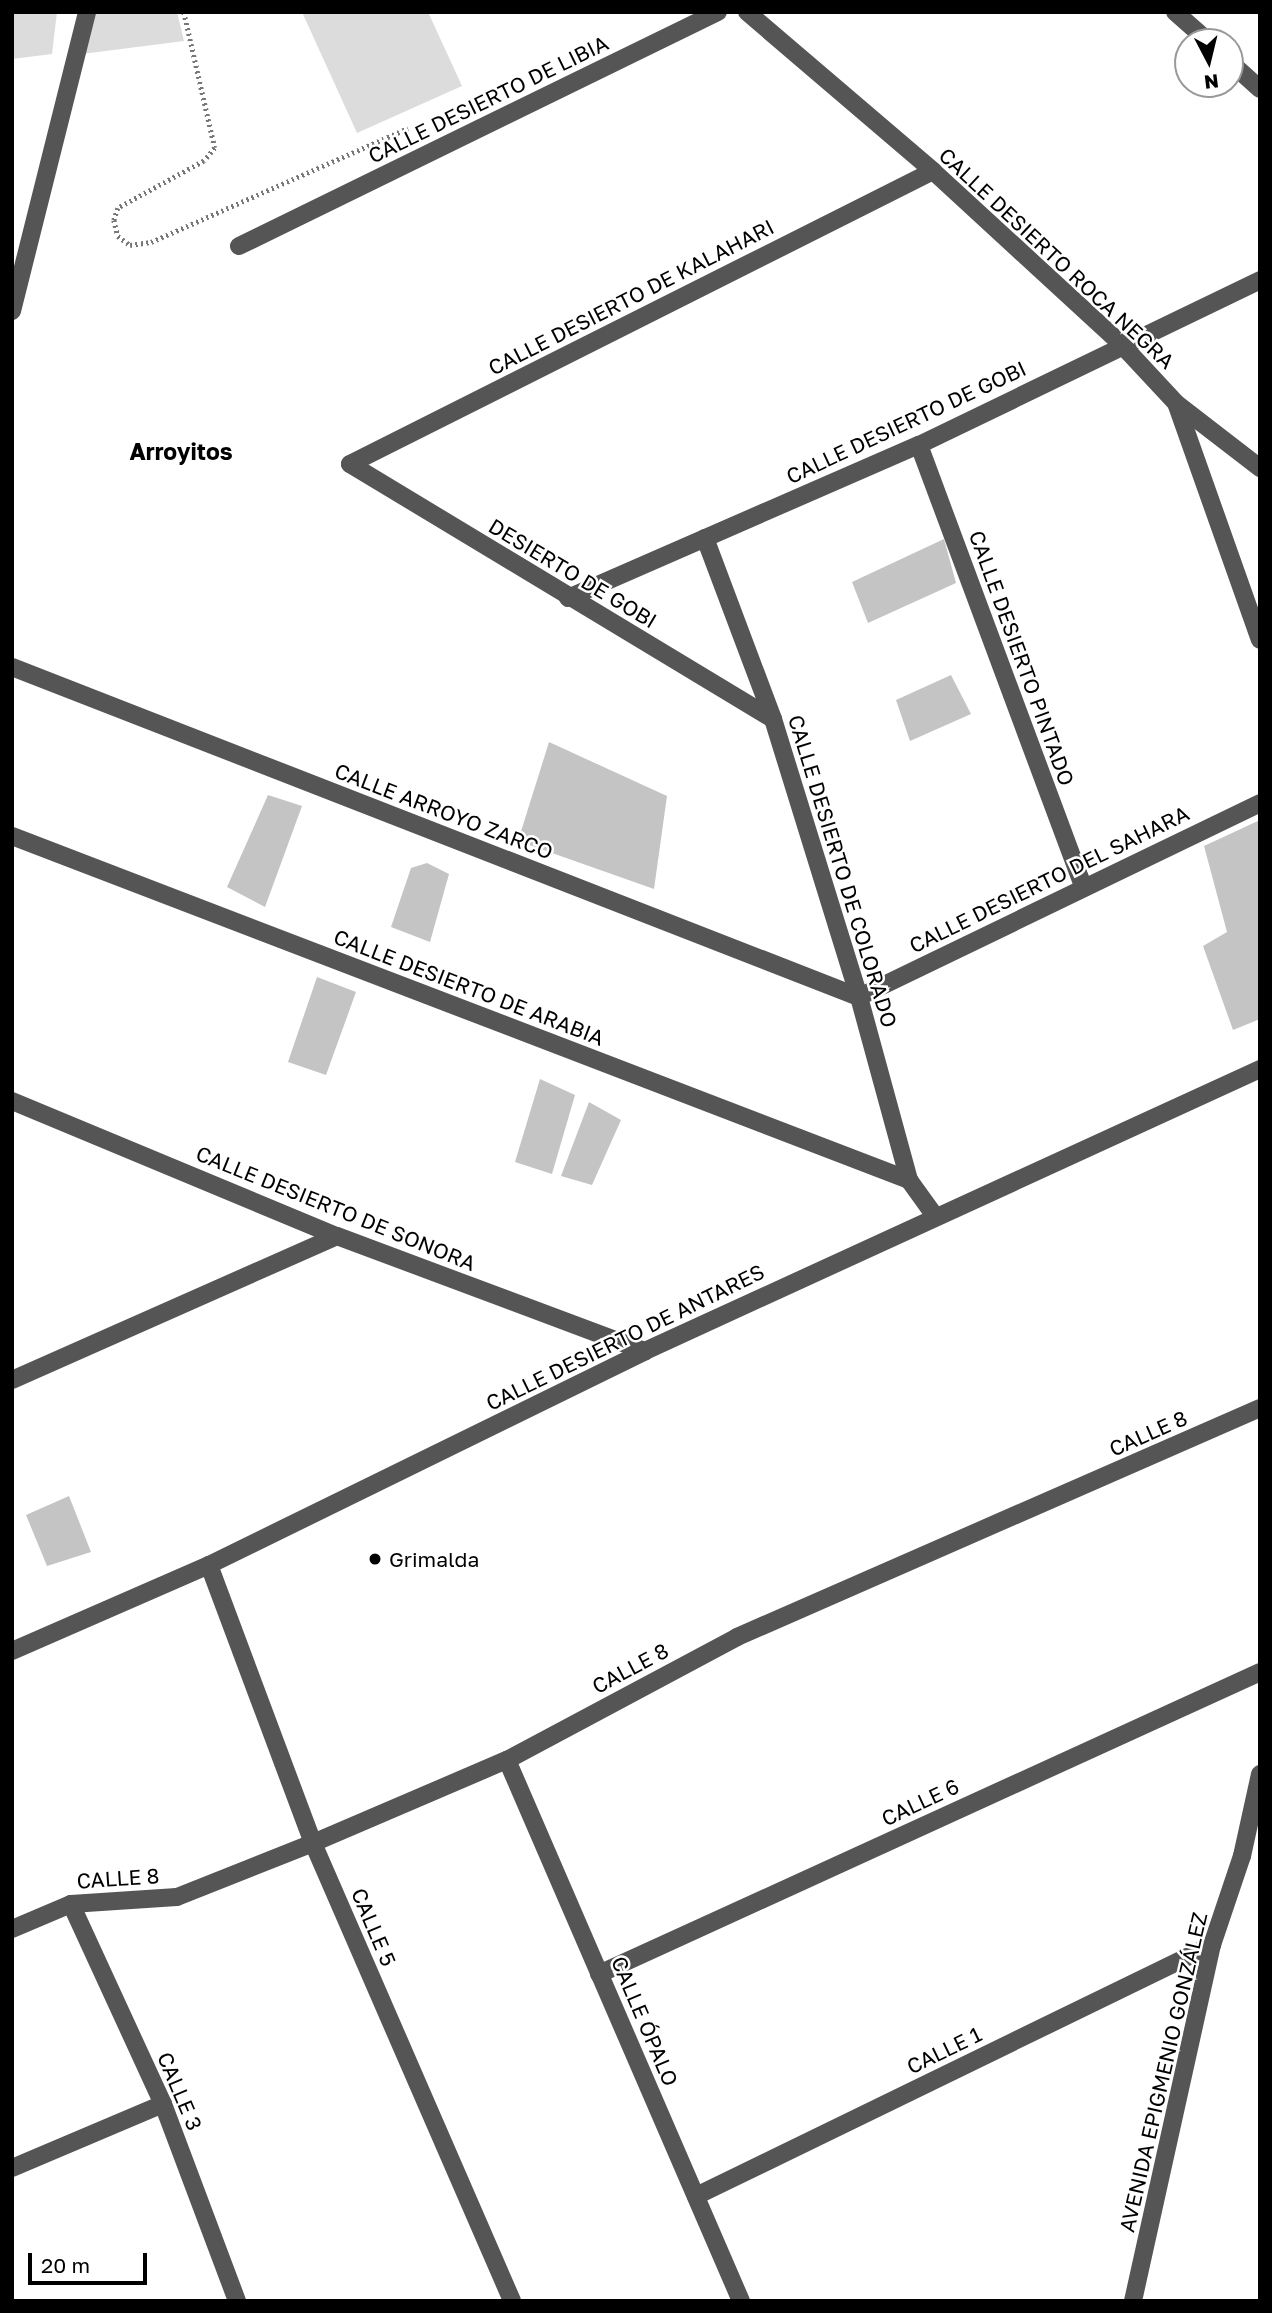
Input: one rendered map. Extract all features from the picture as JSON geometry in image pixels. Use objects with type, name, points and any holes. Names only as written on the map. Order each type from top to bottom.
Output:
[{"type":"street","points":[[12,311],[87,12]]},
{"type":"street","name":"CALLE DESIERTO DE LIBIA","points":[[239,246],[718,12]]},
{"type":"street","name":"CALLE DESIERTO ROCA NEGRA","points":[[747,12],[933,171],[1122,345],[1175,403],[1260,640]]},
{"type":"street","points":[[1175,12],[1194,19]]},
{"type":"street","points":[[1244,75],[1260,89]]},
{"type":"street","name":"CALLE DESIERTO DE KALAHARI","points":[[350,464],[933,171]]},
{"type":"street","name":"CALLE DESIERTO DE GOBI","points":[[568,598],[919,445],[1260,280]]},
{"type":"street","points":[[1175,403],[1260,468]]},
{"type":"street","name":"CALLE DESIERTO PINTADO","points":[[919,445],[1083,887]]},
{"type":"street","name":"DESIERTO DE GOBI","points":[[350,464],[568,598],[773,719]]},
{"type":"street","name":"CALLE DESIERTO DE COLORADO","points":[[705,538],[773,719],[859,997],[909,1181],[935,1216]]},
{"type":"street","name":"CALLE ARROYO ZARCO","points":[[12,667],[859,997]]},
{"type":"street","name":"CALLE DESIERTO DEL SAHARA","points":[[859,997],[1260,803]]},
{"type":"street","name":"CALLE DESIERTO DE ARABIA","points":[[12,836],[909,1181]]},
{"type":"street","name":"CALLE DESIERTO DE ANTARES","points":[[12,1651],[209,1565],[645,1352],[935,1216],[1260,1069]]},
{"type":"street","name":"CALLE DESIERTO DE SONORA","points":[[18,1107],[337,1236],[645,1352]]},
{"type":"street","points":[[12,1380],[337,1236]]},
{"type":"street","name":"CALLE 8","points":[[12,1929],[71,1904],[177,1897],[313,1843],[507,1760],[737,1637],[1260,1408]]},
{"type":"street","name":"CALLE 5","points":[[209,1565],[313,1843],[512,2301]]},
{"type":"street","name":"CALLE 6","points":[[599,1974],[1260,1672]]},
{"type":"street","name":"CALLE ÓPALO","points":[[507,1760],[741,2301]]},
{"type":"street","name":"AVENIDA EPIGMENIO GONZÁLEZ","points":[[1133,2301],[1212,1945],[1242,1856],[1260,1774]]},
{"type":"street","points":[[1242,1856],[1260,1850]]},
{"type":"street","name":"CALLE 3","points":[[71,1904],[163,2104],[237,2301]]},
{"type":"street","name":"CALLE 1","points":[[696,2196],[1212,1945]]},
{"type":"street","points":[[12,2168],[163,2104]]},
{"type":"path","points":[[184,12],[215,148],[204,161],[118,208],[114,220],[118,236],[130,245],[151,242],[419,123]]},
{"type":"shaded area","points":[[12,12],[57,12],[52,54],[12,59]]},
{"type":"shaded area","points":[[90,12],[177,12],[184,41],[82,54]]},
{"type":"shaded area","points":[[302,12],[428,12],[462,86],[357,133]]},
{"type":"building","points":[[944,539],[956,583],[868,623],[852,582]]},
{"type":"building","points":[[951,675],[971,714],[910,741],[896,700]]},
{"type":"building","points":[[549,742],[667,796],[654,889],[518,841]]},
{"type":"building","points":[[268,795],[302,806],[265,907],[227,887]]},
{"type":"building","points":[[1260,820],[1260,1019],[1233,1030],[1203,946],[1227,932],[1204,846]]},
{"type":"building","points":[[427,863],[449,874],[430,942],[391,927],[411,868]]},
{"type":"building","points":[[317,977],[356,992],[326,1075],[288,1062]]},
{"type":"building","points":[[540,1079],[575,1095],[552,1174],[515,1162]]},
{"type":"building","points":[[589,1102],[621,1120],[592,1185],[561,1176]]},
{"type":"building","points":[[69,1496],[91,1552],[47,1566],[26,1515]]},
{"type":"place","name":"Grimalda","points":[[375,1559]]},
{"type":"district","name":"Arroyitos","points":[[181,451]]}]
